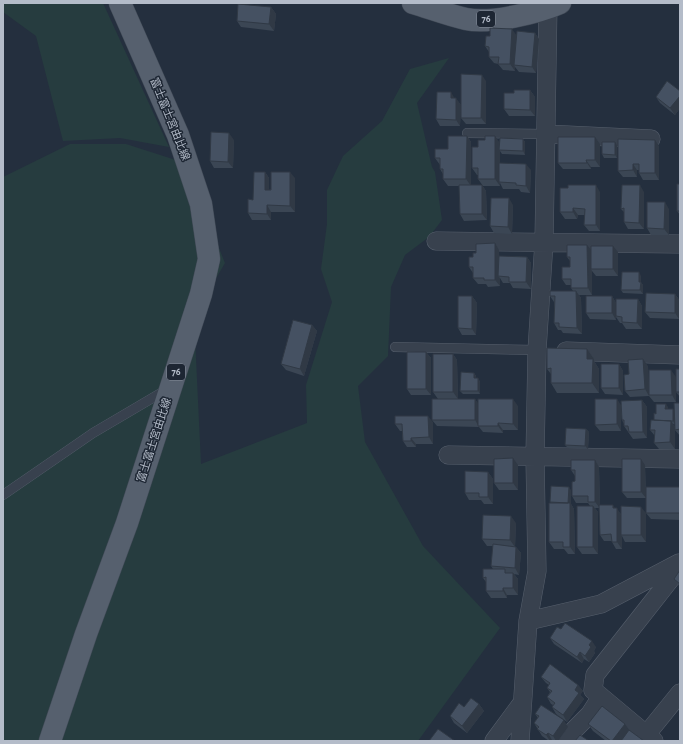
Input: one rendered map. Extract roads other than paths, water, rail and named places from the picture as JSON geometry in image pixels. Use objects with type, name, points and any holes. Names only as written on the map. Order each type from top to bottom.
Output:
[{"type":"main road","name":"富士富士宮由比線","points":[[50,741],[86,634],[127,523],[201,294],[209,259],[201,204],[178,134],[120,3]]},
{"type":"main road","name":"76","points":[[413,3],[468,19],[497,19],[553,5]]},
{"type":"street","points":[[520,741],[528,621],[537,571],[535,457],[537,350],[544,242],[546,134],[553,5]]},
{"type":"street","points":[[546,134],[651,139]]},
{"type":"street","points":[[436,241],[680,244]]},
{"type":"street","points":[[537,350],[680,354]]},
{"type":"street","points":[[448,455],[680,460]]},
{"type":"street","points":[[528,621],[601,604],[680,563]]},
{"type":"street","points":[[680,567],[595,676],[592,690],[650,738],[680,693]]},
{"type":"street","points":[[564,741],[590,714],[601,697]]},
{"type":"street","points":[[494,741],[522,703]]},
{"type":"lane","points":[[467,133],[546,134]]},
{"type":"lane","points":[[395,348],[537,350]]},
{"type":"lane","points":[[3,495],[93,433],[171,388]]}]
